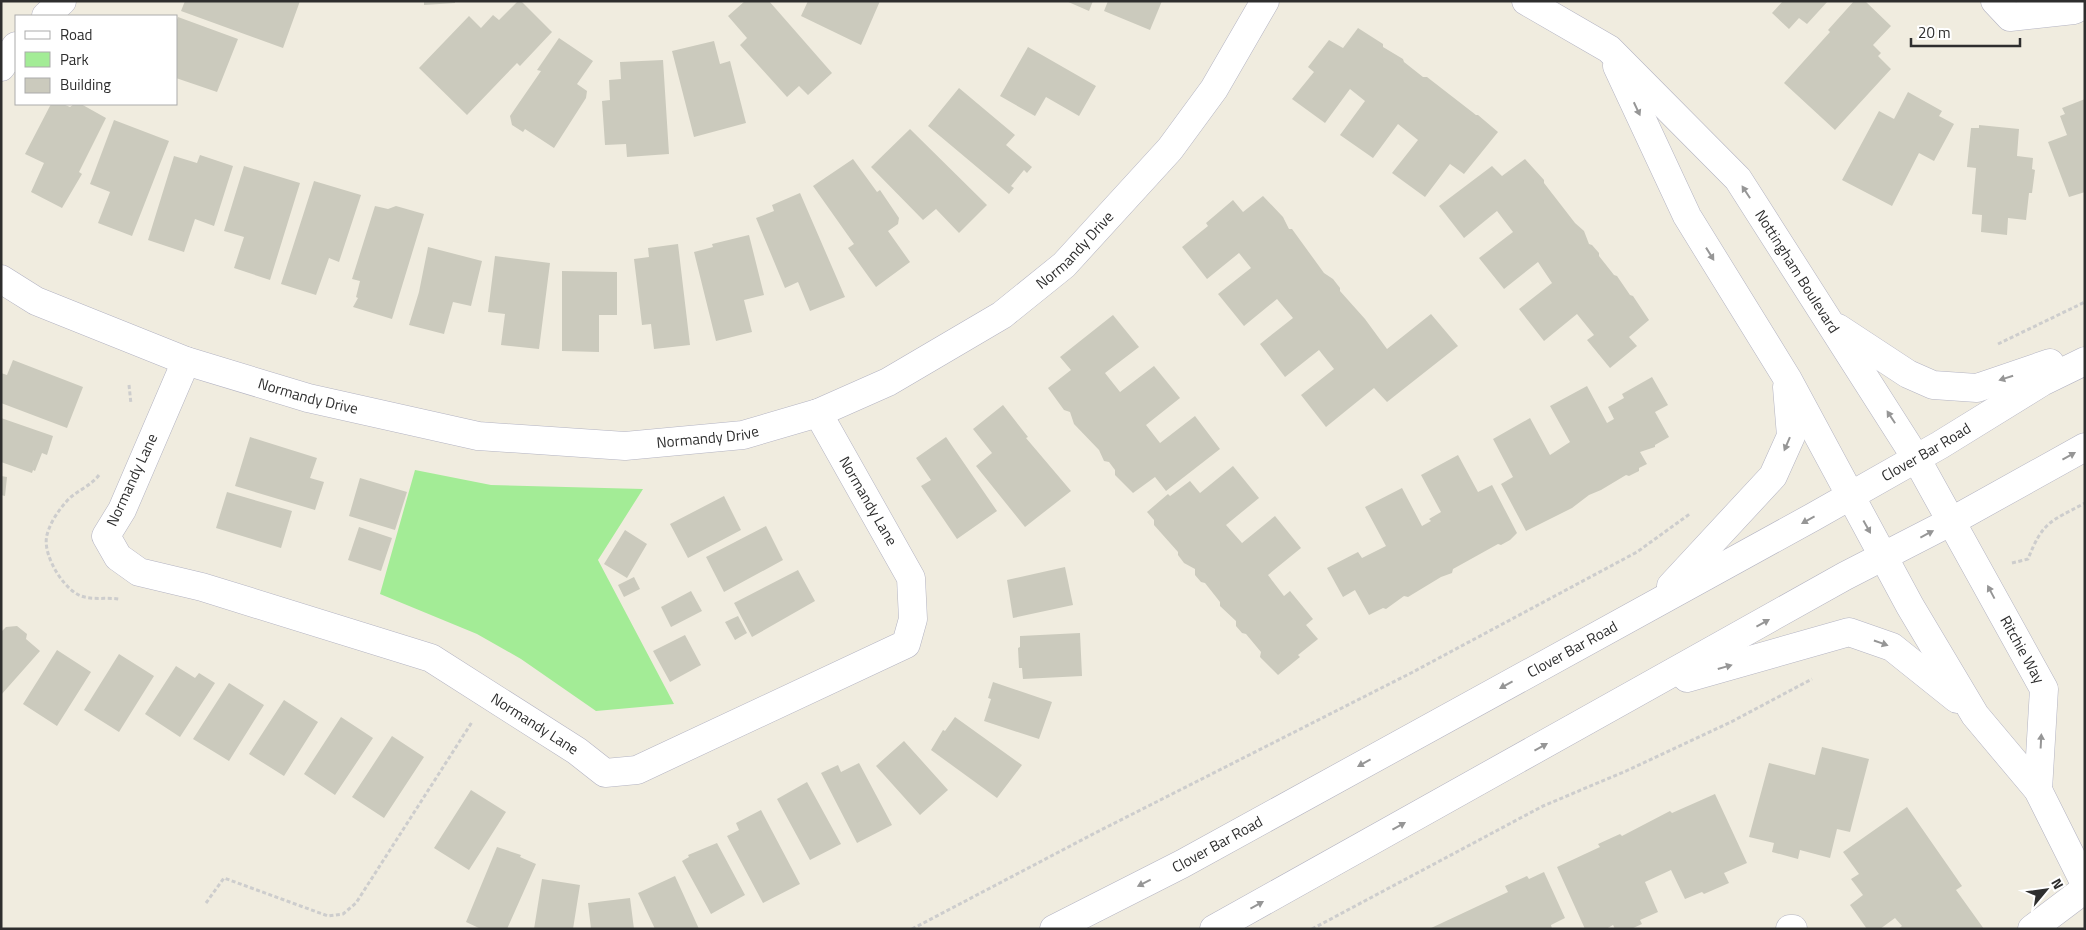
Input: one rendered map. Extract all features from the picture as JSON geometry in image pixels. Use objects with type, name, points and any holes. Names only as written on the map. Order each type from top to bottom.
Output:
[{"type":"street","points":[[47,15],[62,1]]},
{"type":"street","name":"Normandy Drive","points":[[1,279],[36,301],[186,361],[308,398],[478,436],[625,446],[743,434],[818,413],[888,382],[1002,315],[1064,265],[1170,149],[1214,89],[1265,1]]},
{"type":"street","name":"Nottingham Boulevard","points":[[1526,1],[1609,49],[1738,180],[1916,458],[1952,521]]},
{"type":"street","points":[[1995,1],[2010,18],[2074,10],[2085,4]]},
{"type":"street","points":[[1,67],[15,47]]},
{"type":"street","points":[[1609,49],[1686,216],[1787,378],[1884,558]]},
{"type":"street","points":[[1829,322],[1908,374],[1933,385],[1977,388],[2085,350]]},
{"type":"street","name":"Normandy Lane","points":[[186,361],[122,510],[106,536],[118,557],[139,572],[202,587],[431,658],[577,751],[606,773],[637,770],[906,644],[913,619],[911,578],[818,413]]},
{"type":"street","name":"Clover Bar Road","points":[[1054,929],[1182,864],[1850,496],[2042,382],[2085,361]]},
{"type":"street","points":[[1656,602],[1773,476],[1790,436],[1787,378]]},
{"type":"street","points":[[1214,929],[1645,690],[1846,576],[1884,558],[2085,447]]},
{"type":"street","name":"Ritchie Way","points":[[1952,521],[2044,689],[2038,790]]},
{"type":"street","name":"Ritchie Way","points":[[1884,558],[1910,606],[1976,715],[2038,790],[2085,884]]},
{"type":"street","points":[[1645,690],[1850,632],[1892,647],[1927,673],[1976,715]]},
{"type":"street","points":[[2032,929],[2085,889]]},
{"type":"path","points":[[1996,344],[2085,302]]},
{"type":"path","points":[[2006,564],[2028,560],[2037,536],[2055,517],[2085,503]]},
{"type":"path","points":[[912,929],[1103,828],[1411,673],[1637,552],[1697,508]]},
{"type":"path","points":[[1312,929],[1543,806],[1626,771],[1731,722],[1814,677]]},
{"type":"path","points":[[206,903],[224,878],[328,916],[343,914],[356,903],[475,718]]},
{"type":"green space","points":[[415,470],[491,485],[643,489],[598,560],[674,704],[596,711],[521,659],[477,634],[380,594]]},
{"type":"building","points":[[185,1],[300,1],[283,48],[181,11]]},
{"type":"building","points":[[424,1],[455,1],[455,3],[424,5]]},
{"type":"building","points":[[518,1],[521,1],[552,32],[520,66],[517,63],[467,115],[419,68],[469,16],[481,28],[493,15],[499,20]]},
{"type":"building","points":[[745,1],[769,1],[832,73],[808,95],[799,86],[787,97],[740,45],[747,38],[728,16]]},
{"type":"building","points":[[808,1],[880,1],[861,45],[801,16]]},
{"type":"building","points":[[1066,1],[1093,1],[1089,11]]},
{"type":"building","points":[[1108,1],[1162,1],[1150,30],[1104,11]]},
{"type":"building","points":[[1783,1],[1828,1],[1807,24],[1799,18],[1789,29],[1772,13]]},
{"type":"building","points":[[1854,1],[1865,1],[1891,26],[1873,45],[1881,53],[1878,56],[1891,69],[1835,130],[1784,83],[1830,32],[1828,30]]},
{"type":"building","points":[[178,17],[238,39],[217,92],[178,79]]},
{"type":"building","points":[[1358,28],[1383,44],[1383,47],[1403,59],[1404,62],[1423,77],[1427,77],[1498,132],[1464,174],[1450,164],[1425,197],[1392,173],[1418,140],[1398,124],[1373,158],[1340,135],[1365,101],[1350,89],[1325,123],[1292,99],[1314,72],[1308,67],[1329,40],[1343,48]]},
{"type":"building","points":[[559,38],[593,61],[577,84],[587,91],[586,98],[554,148],[525,129],[523,132],[512,125],[510,116],[541,71],[537,70]]},
{"type":"building","points":[[714,41],[720,64],[730,61],[746,123],[694,137],[672,51]]},
{"type":"building","points":[[1028,47],[1096,86],[1079,116],[1046,97],[1035,116],[1000,96]]},
{"type":"building","points":[[663,60],[669,154],[627,157],[626,144],[605,145],[602,101],[610,100],[609,80],[621,79],[620,62]]},
{"type":"building","points":[[959,88],[1015,135],[1006,145],[1032,167],[1027,173],[1024,170],[1011,186],[1014,188],[1009,194],[928,126]]},
{"type":"building","points":[[1908,92],[1942,111],[1939,116],[1954,124],[1934,161],[1919,153],[1892,206],[1842,180],[1879,111],[1894,119]]},
{"type":"building","points":[[2085,99],[2085,192],[2069,197],[2048,142],[2067,135],[2060,116],[2065,114],[2062,108]]},
{"type":"building","points":[[50,105],[65,105],[70,107],[73,105],[83,105],[106,118],[79,172],[82,174],[62,208],[31,192],[44,163],[25,154]]},
{"type":"building","points":[[114,120],[169,141],[132,236],[98,223],[110,192],[90,184]]},
{"type":"building","points":[[1979,125],[2019,129],[2017,156],[2033,158],[2032,169],[2035,170],[2032,193],[2029,193],[2026,220],[2008,218],[2007,235],[1981,232],[1982,215],[1972,214],[1976,168],[1967,167],[1971,128],[1979,128]]},
{"type":"building","points":[[910,129],[987,205],[959,233],[936,209],[923,220],[871,167]]},
{"type":"building","points":[[200,155],[233,166],[214,226],[195,219],[184,252],[148,240],[174,156],[197,163]]},
{"type":"building","points":[[853,159],[877,192],[880,190],[899,218],[898,224],[888,231],[910,262],[876,287],[848,248],[854,244],[813,186]]},
{"type":"building","points":[[1525,159],[1544,180],[1544,183],[1575,223],[1584,231],[1589,244],[1599,253],[1599,256],[1614,275],[1617,276],[1630,295],[1633,296],[1649,320],[1629,337],[1637,346],[1610,368],[1587,340],[1594,335],[1577,314],[1544,341],[1519,309],[1552,283],[1538,262],[1504,289],[1479,258],[1513,232],[1497,211],[1464,238],[1439,206],[1492,166],[1502,176]]},
{"type":"building","points":[[244,166],[300,183],[270,280],[234,268],[244,237],[224,231]]},
{"type":"building","points":[[314,181],[361,195],[339,262],[329,258],[316,295],[281,284]]},
{"type":"building","points":[[800,193],[845,297],[810,311],[798,282],[785,288],[756,218],[774,211],[772,205]]},
{"type":"building","points":[[1263,196],[1283,217],[1289,229],[1292,229],[1324,273],[1333,279],[1340,288],[1340,291],[1365,319],[1387,349],[1431,314],[1458,346],[1387,402],[1374,388],[1326,427],[1301,395],[1334,369],[1319,350],[1285,377],[1260,344],[1293,318],[1277,299],[1244,326],[1218,294],[1251,268],[1239,253],[1207,279],[1182,247],[1208,226],[1206,223],[1233,200],[1243,212]]},
{"type":"building","points":[[375,206],[388,209],[396,206],[424,214],[392,319],[353,307],[358,298],[356,297],[360,281],[352,279]]},
{"type":"building","points":[[749,235],[764,295],[744,300],[752,332],[716,341],[694,252],[713,247],[712,244]]},
{"type":"building","points":[[678,244],[690,345],[654,349],[651,324],[642,325],[634,259],[649,257],[648,248]]},
{"type":"building","points":[[428,247],[482,261],[471,306],[453,302],[444,334],[409,325],[419,292]]},
{"type":"building","points":[[495,256],[550,263],[539,349],[501,345],[505,314],[488,312]]},
{"type":"building","points":[[562,271],[617,272],[617,315],[599,315],[599,352],[562,351]]},
{"type":"building","points":[[1113,315],[1139,347],[1105,373],[1120,392],[1154,366],[1180,398],[1146,425],[1160,443],[1195,416],[1220,449],[1166,491],[1155,477],[1133,493],[1115,475],[1115,470],[1109,462],[1104,461],[1099,450],[1074,424],[1070,412],[1064,410],[1048,388],[1071,370],[1060,357]]},
{"type":"building","points":[[13,360],[83,387],[67,428],[1,403],[1,373],[7,375]]},
{"type":"building","points":[[1652,377],[1668,405],[1655,412],[1669,437],[1655,445],[1655,447],[1640,452],[1647,464],[1639,468],[1639,471],[1629,476],[1626,475],[1589,495],[1572,508],[1526,531],[1501,484],[1513,477],[1493,439],[1530,418],[1550,455],[1570,442],[1550,406],[1587,386],[1607,423],[1614,419],[1608,407],[1624,398],[1622,394]]},
{"type":"building","points":[[1003,405],[1028,437],[1026,438],[1071,491],[1025,527],[976,466],[992,453],[973,429]]},
{"type":"building","points":[[1,418],[53,436],[47,455],[42,453],[35,471],[33,470],[32,473],[1,462]]},
{"type":"building","points":[[250,437],[317,458],[310,478],[324,482],[315,510],[235,486]]},
{"type":"building","points":[[946,437],[997,511],[957,539],[921,486],[931,480],[916,458]]},
{"type":"building","points":[[1458,455],[1478,492],[1492,485],[1517,533],[1510,540],[1501,545],[1498,544],[1453,569],[1452,573],[1441,577],[1408,597],[1404,596],[1386,609],[1383,608],[1369,615],[1355,590],[1343,597],[1327,568],[1358,552],[1362,558],[1386,546],[1365,507],[1402,488],[1422,526],[1431,521],[1429,519],[1441,512],[1421,475]]},
{"type":"building","points":[[1233,466],[1259,498],[1226,525],[1242,543],[1275,516],[1301,548],[1268,575],[1284,596],[1290,591],[1313,619],[1306,625],[1318,639],[1278,675],[1260,657],[1261,652],[1246,634],[1242,633],[1236,626],[1236,621],[1220,606],[1220,602],[1205,583],[1201,582],[1195,575],[1195,569],[1184,563],[1178,552],[1154,525],[1154,520],[1147,512],[1168,494],[1170,496],[1190,481],[1200,493]]},
{"type":"building","points":[[1,476],[7,477],[5,496],[1,495]]},
{"type":"building","points":[[360,478],[407,492],[395,530],[349,516]]},
{"type":"building","points":[[227,492],[292,511],[281,548],[216,528]]},
{"type":"building","points":[[724,496],[741,530],[688,558],[670,524]]},
{"type":"building","points":[[766,526],[783,560],[724,592],[706,557]]},
{"type":"building","points":[[359,527],[392,538],[381,571],[348,560]]},
{"type":"building","points":[[625,530],[647,544],[627,578],[604,564]]},
{"type":"building","points":[[1065,567],[1073,605],[1013,618],[1007,580]]},
{"type":"building","points":[[798,570],[815,601],[752,637],[734,603]]},
{"type":"building","points":[[634,577],[640,589],[624,597],[618,585]]},
{"type":"building","points":[[691,591],[702,611],[671,627],[661,607]]},
{"type":"building","points":[[738,616],[747,633],[735,640],[725,622]]},
{"type":"building","points":[[17,626],[27,634],[26,639],[40,651],[1,695],[1,632],[6,627]]},
{"type":"building","points":[[1080,633],[1082,676],[1023,679],[1022,668],[1019,668],[1018,648],[1020,647],[1020,636]]},
{"type":"building","points":[[685,635],[701,665],[670,682],[653,651]]},
{"type":"building","points":[[57,650],[91,672],[57,726],[23,704]]},
{"type":"building","points":[[119,654],[154,676],[119,732],[84,710]]},
{"type":"building","points":[[176,666],[195,678],[199,673],[215,683],[180,737],[145,714]]},
{"type":"building","points":[[993,682],[1052,702],[1039,739],[984,721],[991,699],[988,698]]},
{"type":"building","points":[[229,683],[264,705],[229,761],[193,739]]},
{"type":"building","points":[[284,700],[318,722],[284,776],[249,754]]},
{"type":"building","points":[[341,717],[373,738],[335,795],[304,774]]},
{"type":"building","points":[[955,717],[1022,765],[997,798],[931,750],[943,730],[945,731]]},
{"type":"building","points":[[392,736],[424,757],[384,818],[352,797]]},
{"type":"building","points":[[904,741],[948,790],[920,815],[876,766]]},
{"type":"building","points":[[1822,747],[1869,759],[1850,832],[1837,829],[1830,858],[1800,850],[1798,859],[1772,852],[1774,843],[1749,837],[1769,763],[1815,775]]},
{"type":"building","points":[[859,763],[892,825],[857,843],[821,773],[838,765],[841,772]]},
{"type":"building","points":[[807,782],[841,844],[810,860],[777,799]]},
{"type":"building","points":[[471,790],[506,812],[469,870],[434,848]]},
{"type":"building","points":[[1715,794],[1747,863],[1724,873],[1729,883],[1704,894],[1702,892],[1685,899],[1671,870],[1645,882],[1658,912],[1640,920],[1642,924],[1631,929],[1615,929],[1613,925],[1606,929],[1585,929],[1557,867],[1600,847],[1598,844],[1620,834],[1622,836],[1670,811],[1672,813]]},
{"type":"building","points":[[1907,807],[1962,886],[1956,890],[1984,929],[1898,929],[1902,926],[1895,918],[1880,929],[1867,929],[1850,905],[1863,895],[1851,879],[1859,874],[1843,852]]},
{"type":"building","points":[[761,810],[800,884],[763,903],[727,836],[739,830],[736,823]]},
{"type":"building","points":[[717,843],[745,895],[711,914],[682,861],[689,857],[688,855]]},
{"type":"building","points":[[497,847],[521,855],[520,857],[536,864],[507,929],[481,929],[466,922]]},
{"type":"building","points":[[1544,872],[1565,918],[1551,925],[1552,929],[1429,929],[1508,892],[1505,886],[1527,876],[1529,879]]},
{"type":"building","points":[[675,876],[699,929],[655,929],[638,893]]},
{"type":"building","points":[[542,879],[580,885],[573,929],[534,929]]},
{"type":"building","points":[[630,898],[634,929],[591,929],[588,903]]}]
